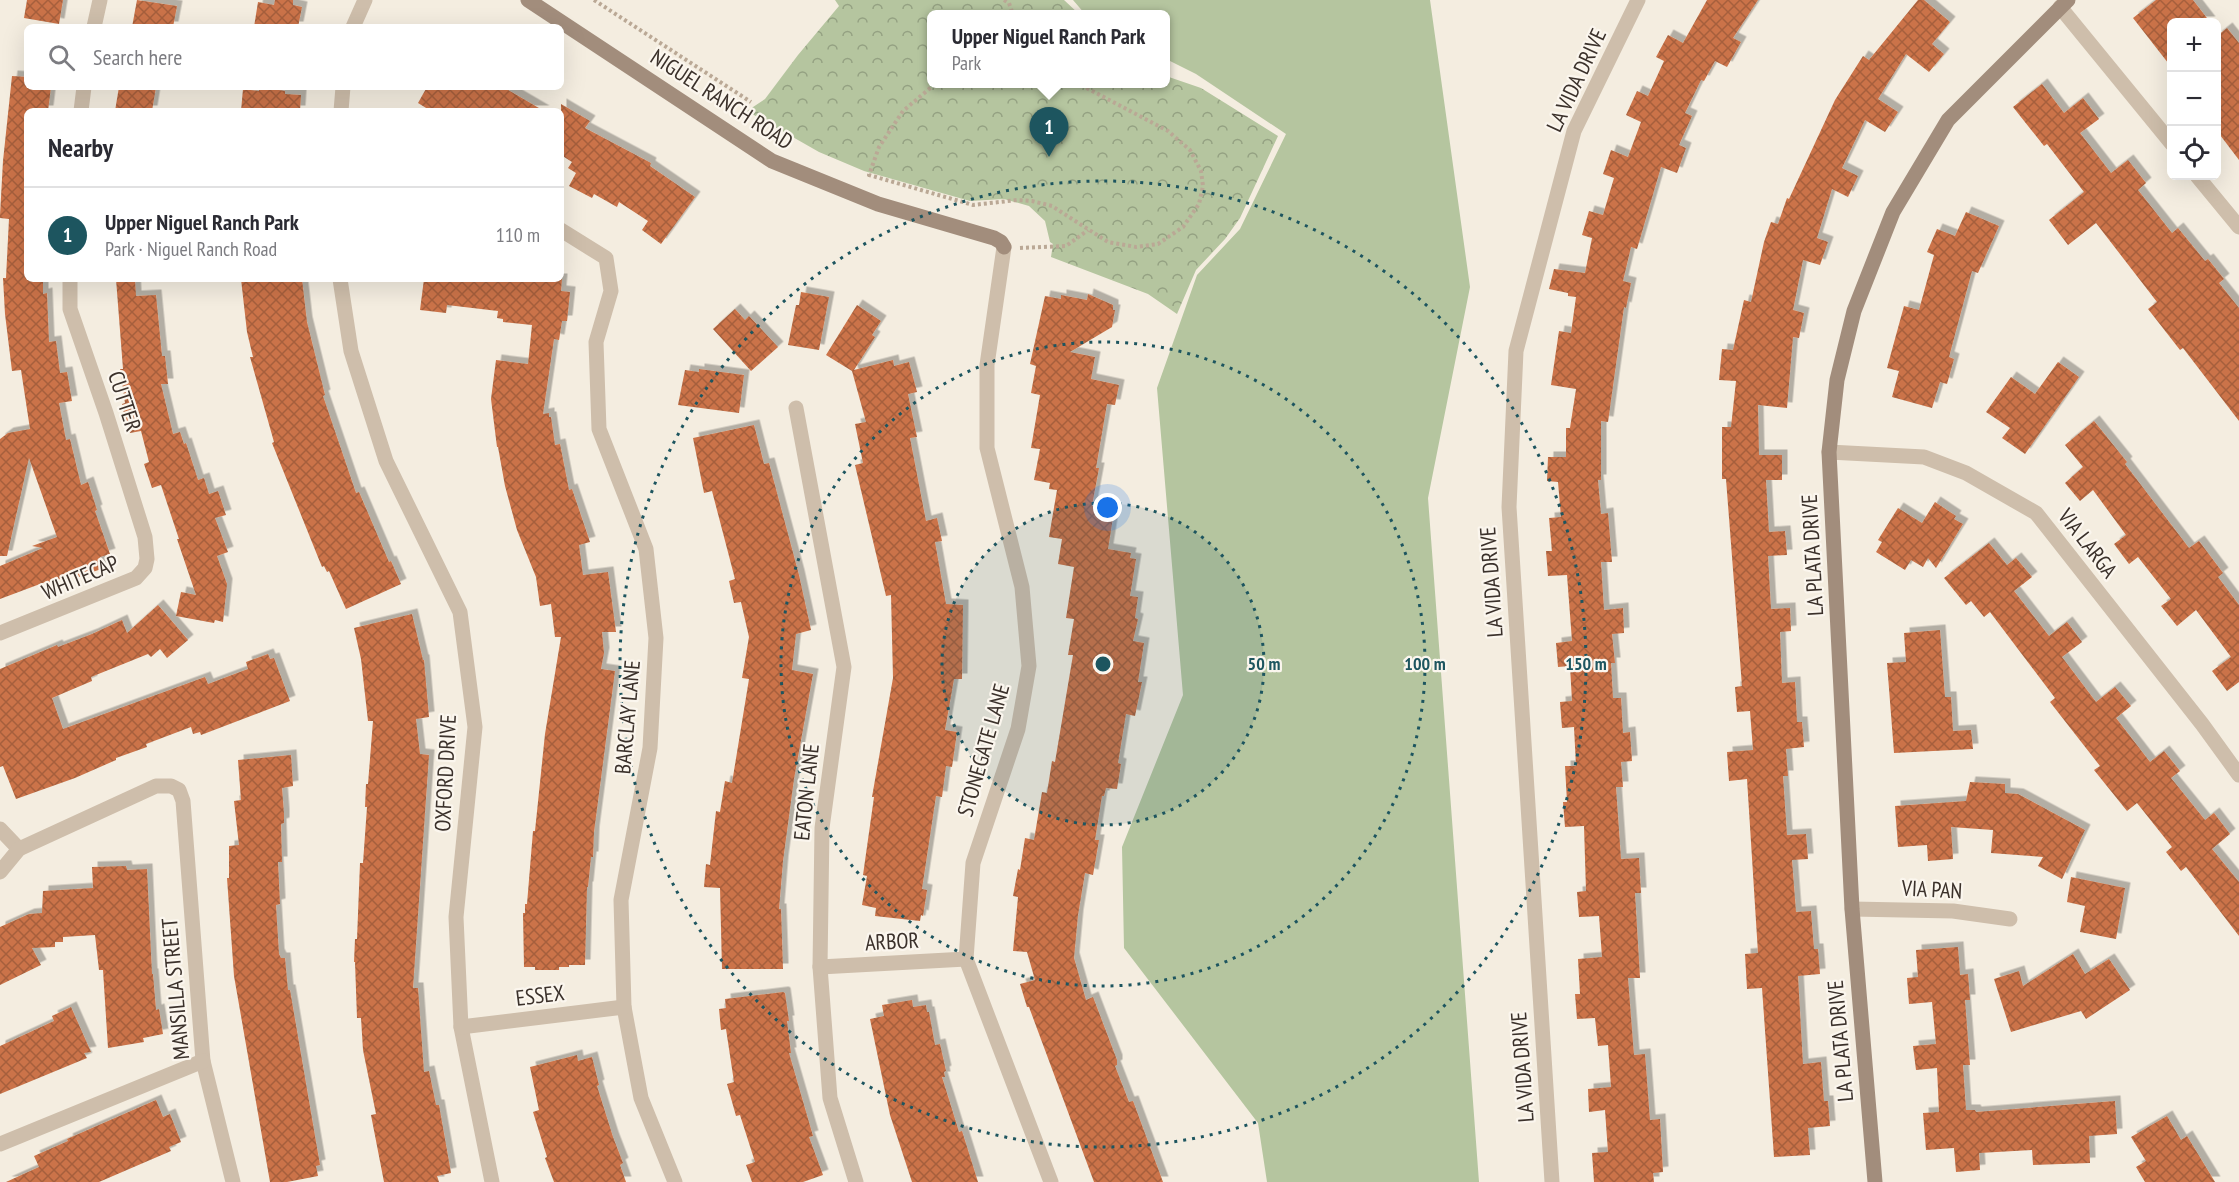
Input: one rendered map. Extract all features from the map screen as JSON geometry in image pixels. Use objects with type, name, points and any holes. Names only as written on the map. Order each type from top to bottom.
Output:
[{"type":"street","points":[[95,24],[100,0]]},
{"type":"street","points":[[355,24],[364,0]]},
{"type":"street","name":"NIGUEL RANCH ROAD","points":[[528,0],[772,161],[878,204],[994,238],[1001,242],[1004,248]]},
{"type":"street","name":"LA VIDA DRIVE","points":[[1552,1182],[1509,507],[1516,351],[1574,130],[1638,0]]},
{"type":"street","points":[[2064,4],[2167,138]]},
{"type":"street","name":"LA PLATA DRIVE","points":[[1875,1182],[1852,909],[1829,452],[1837,380],[1854,311],[1893,212],[1948,120],[2064,4]]},
{"type":"street","points":[[81,108],[84,90]]},
{"type":"street","points":[[341,108],[343,90]]},
{"type":"street","points":[[2200,180],[2239,227]]},
{"type":"street","name":"BARCLAY LANE","points":[[564,232],[606,258],[611,291],[596,342],[599,429],[646,549],[656,638],[650,748],[621,900],[624,1007],[641,1098],[675,1182]]},
{"type":"street","name":"STONEGATE LANE","points":[[1004,248],[987,365],[987,448],[1022,586],[1029,666],[1018,729],[973,863],[966,959],[1051,1182]]},
{"type":"street","name":"CUTTER","points":[[70,282],[70,309],[145,537]]},
{"type":"street","name":"OXFORD DRIVE","points":[[340,282],[351,351],[386,460],[460,612],[474,727],[456,917],[461,1027],[492,1182]]},
{"type":"street","name":"EATON LANE","points":[[796,408],[844,668],[822,828],[820,967],[830,1098],[856,1182]]},
{"type":"street","name":"VIA LARGA","points":[[1829,452],[1924,457],[1966,474],[2036,513],[2202,724],[2239,775]]},
{"type":"street","name":"WHITECAP","points":[[0,633],[136,578],[145,568],[147,559],[145,537]]},
{"type":"street","name":"MANSILLA STREET","points":[[19,849],[156,786],[171,786],[179,790],[183,801],[202,1061],[233,1182]]},
{"type":"street","points":[[0,829],[19,849],[0,872]]},
{"type":"street","name":"VIA PAN","points":[[1852,909],[1953,911],[2010,919]]},
{"type":"street","name":"ARBOR","points":[[820,967],[966,959]]},
{"type":"street","name":"ESSEX","points":[[461,1027],[624,1007]]},
{"type":"street","points":[[0,1144],[202,1061]]},
{"type":"path","points":[[594,0],[751,102]]},
{"type":"path","points":[[930,88],[903,111],[879,147],[869,175],[973,204],[1017,200],[1052,206],[1108,242],[1136,248],[1158,244],[1183,227],[1199,204],[1203,186],[1201,171],[1190,150],[1168,131],[1087,88]]},
{"type":"path","points":[[1004,248],[1066,246],[1088,230]]},
{"type":"green space","points":[[835,0],[1064,0],[1075,10],[927,10],[927,88],[1170,88],[1170,77],[1201,88],[1278,136],[1240,218],[1225,239],[1196,270],[1177,314],[1148,294],[1051,257],[1053,244],[1050,242],[1045,221],[1029,206],[1004,199],[970,201],[864,171],[819,152],[747,111],[765,99],[839,6]]},
{"type":"green space","points":[[1073,0],[1430,0],[1470,287],[1428,498],[1479,1182],[1267,1182],[1258,1123],[1124,948],[1122,847],[1183,695],[1157,388],[1197,275],[1240,229],[1286,134],[1196,74],[1170,61],[1170,10],[1082,10]]},
{"type":"building","points":[[27,0],[63,0],[59,24],[24,18]]},
{"type":"building","points":[[137,0],[177,6],[174,24],[133,24]]},
{"type":"building","points":[[275,0],[293,0],[293,5],[302,7],[299,24],[254,24],[258,2],[274,5]]},
{"type":"building","points":[[1707,0],[1758,0],[1733,38],[1741,42],[1727,67],[1715,61],[1704,81],[1701,80],[1685,113],[1692,116],[1679,145],[1686,148],[1677,173],[1661,167],[1637,249],[1631,247],[1623,281],[1631,283],[1626,308],[1624,307],[1608,422],[1601,421],[1601,480],[1598,480],[1601,514],[1608,513],[1612,562],[1601,562],[1604,610],[1623,608],[1624,633],[1612,634],[1615,663],[1611,663],[1613,698],[1621,698],[1623,733],[1630,732],[1632,761],[1621,762],[1623,787],[1616,787],[1621,859],[1639,858],[1641,893],[1635,893],[1640,978],[1628,978],[1634,1055],[1645,1054],[1650,1120],[1660,1119],[1663,1172],[1653,1173],[1654,1182],[1594,1182],[1592,1153],[1608,1152],[1605,1110],[1589,1112],[1588,1089],[1611,1087],[1608,1045],[1598,1046],[1595,1018],[1577,1019],[1575,994],[1580,994],[1578,959],[1602,957],[1599,916],[1579,917],[1577,892],[1586,891],[1584,826],[1565,827],[1563,802],[1567,802],[1565,766],[1576,766],[1574,727],[1562,728],[1560,702],[1572,701],[1570,666],[1558,667],[1556,643],[1572,641],[1567,575],[1548,576],[1546,551],[1552,551],[1549,518],[1561,517],[1558,482],[1547,481],[1548,457],[1566,457],[1566,428],[1570,428],[1576,389],[1551,385],[1559,331],[1571,333],[1576,297],[1549,289],[1554,269],[1585,273],[1592,238],[1582,235],[1589,211],[1603,215],[1614,178],[1603,174],[1611,150],[1628,157],[1641,122],[1626,115],[1637,91],[1648,96],[1664,61],[1656,57],[1668,35],[1683,43]]},
{"type":"building","points":[[1918,0],[1924,0],[1950,22],[1932,44],[1944,54],[1929,72],[1906,54],[1878,99],[1898,112],[1885,132],[1865,120],[1842,168],[1858,176],[1848,197],[1832,189],[1817,238],[1828,242],[1820,265],[1803,260],[1793,310],[1804,313],[1799,338],[1793,337],[1787,408],[1758,405],[1759,455],[1782,455],[1782,480],[1766,480],[1769,532],[1785,531],[1787,555],[1768,556],[1771,609],[1790,608],[1791,631],[1780,632],[1782,683],[1795,682],[1797,722],[1802,722],[1804,747],[1786,749],[1788,776],[1783,776],[1787,835],[1806,834],[1808,859],[1792,860],[1796,912],[1811,911],[1814,949],[1818,949],[1820,974],[1798,976],[1803,1064],[1821,1062],[1824,1101],[1828,1101],[1830,1126],[1808,1128],[1810,1155],[1774,1157],[1762,988],[1747,989],[1745,954],[1758,953],[1747,779],[1729,781],[1727,752],[1753,750],[1750,711],[1737,712],[1735,687],[1742,686],[1726,479],[1722,479],[1722,427],[1731,427],[1736,381],[1719,380],[1722,349],[1733,350],[1744,300],[1751,302],[1764,242],[1771,222],[1778,224],[1787,198],[1789,199],[1835,100],[1863,56],[1869,60]]},
{"type":"building","points":[[2156,0],[2193,0],[2207,18],[2167,18],[2167,62],[2133,18]]},
{"type":"building","points":[[2227,28],[2239,43],[2239,160],[2221,136],[2221,33]]},
{"type":"building","points":[[12,76],[24,77],[24,90],[51,90],[48,108],[24,108],[24,282],[43,282],[43,294],[47,293],[49,342],[56,341],[60,373],[67,372],[72,401],[59,403],[66,440],[70,439],[81,485],[88,482],[110,554],[100,557],[104,568],[76,578],[75,574],[48,583],[48,581],[0,599],[0,566],[43,548],[32,546],[57,537],[29,458],[7,556],[0,556],[0,439],[8,433],[30,429],[21,370],[12,371],[5,314],[3,278],[6,278],[9,219],[0,218],[3,161]]},
{"type":"building","points":[[2042,84],[2064,113],[2083,98],[2099,119],[2080,133],[2111,173],[2128,160],[2146,183],[2138,190],[2172,233],[2178,228],[2205,261],[2208,259],[2224,279],[2219,283],[2239,308],[2239,421],[2183,348],[2180,350],[2148,309],[2157,302],[2096,223],[2068,245],[2049,220],[2084,192],[2047,144],[2044,146],[2013,107]]},
{"type":"building","points":[[118,90],[156,90],[152,108],[116,108]]},
{"type":"building","points":[[243,90],[279,90],[285,91],[285,94],[301,95],[300,108],[241,108]]},
{"type":"building","points":[[425,90],[508,90],[539,108],[426,108],[418,103]]},
{"type":"building","points":[[561,104],[590,121],[585,128],[651,163],[650,166],[695,197],[661,244],[642,230],[648,221],[619,202],[617,207],[594,194],[592,198],[569,186],[576,173],[568,168],[572,162],[564,157],[564,108],[561,108]]},
{"type":"building","points":[[1966,212],[1999,226],[1978,273],[1972,271],[1949,357],[1954,359],[1947,384],[1940,382],[1932,408],[1892,397],[1899,371],[1887,368],[1904,306],[1919,310],[1934,255],[1927,252],[1937,229],[1955,236]]},
{"type":"building","points":[[116,282],[135,282],[136,296],[156,295],[162,356],[165,356],[168,384],[161,384],[173,434],[180,432],[198,480],[204,478],[209,494],[218,491],[226,515],[215,518],[228,552],[217,556],[227,584],[223,622],[215,620],[214,623],[176,616],[181,592],[196,595],[161,485],[152,488],[144,464],[149,462],[141,431],[130,433],[127,428],[122,404],[125,403],[120,369],[123,369]]},
{"type":"building","points":[[241,282],[302,282],[307,322],[325,395],[323,396],[356,493],[359,492],[401,584],[346,609],[329,571],[327,572],[324,566],[322,567],[272,443],[274,442],[250,357],[253,357],[247,332]]},
{"type":"building","points":[[424,282],[562,282],[561,291],[570,292],[567,321],[562,321],[559,340],[554,339],[543,414],[549,413],[551,417],[555,445],[560,444],[569,490],[572,489],[590,542],[579,545],[583,575],[608,572],[616,632],[602,632],[604,653],[601,669],[615,671],[594,832],[593,857],[591,857],[587,887],[585,965],[569,965],[569,967],[559,967],[559,970],[535,970],[535,967],[524,967],[523,913],[525,913],[525,904],[527,904],[545,734],[561,637],[555,637],[551,604],[540,606],[536,577],[517,530],[497,447],[491,399],[496,360],[528,364],[532,325],[503,322],[503,319],[497,318],[498,311],[447,305],[446,313],[420,310]]},
{"type":"building","points":[[801,292],[829,297],[819,350],[788,345]]},
{"type":"building","points":[[1088,294],[1113,305],[1113,310],[1115,310],[1112,327],[1070,352],[1095,357],[1091,379],[1119,385],[1115,405],[1107,404],[1092,506],[1098,507],[1097,515],[1113,518],[1108,549],[1131,553],[1130,558],[1136,559],[1130,596],[1138,597],[1135,618],[1138,619],[1133,641],[1144,643],[1138,682],[1142,682],[1135,716],[1126,714],[1118,763],[1121,764],[1117,789],[1106,788],[1102,796],[1095,840],[1099,840],[1093,875],[1085,873],[1074,958],[1086,1000],[1093,997],[1117,1060],[1115,1066],[1129,1102],[1133,1101],[1163,1182],[1094,1182],[1020,984],[1035,980],[1027,952],[1013,951],[1018,897],[1013,896],[1018,869],[1020,870],[1025,838],[1034,840],[1042,792],[1047,793],[1052,761],[1055,762],[1073,655],[1068,655],[1074,619],[1066,618],[1074,567],[1058,564],[1062,539],[1049,537],[1057,490],[1049,489],[1050,483],[1034,480],[1040,449],[1031,448],[1040,395],[1031,393],[1036,366],[1030,364],[1045,296],[1061,299],[1061,295],[1087,300]]},
{"type":"building","points":[[857,305],[881,321],[872,335],[875,337],[854,370],[893,360],[894,366],[909,362],[917,392],[908,394],[917,437],[910,438],[926,521],[937,518],[942,541],[935,542],[946,604],[963,605],[962,679],[954,679],[945,730],[957,732],[952,767],[946,766],[942,797],[936,796],[922,889],[927,890],[923,916],[921,915],[920,921],[875,916],[876,908],[862,905],[867,876],[863,875],[874,797],[872,797],[893,678],[891,595],[886,596],[855,465],[863,463],[855,424],[866,422],[852,371],[826,355]]},
{"type":"building","points":[[735,309],[745,320],[749,316],[778,347],[751,371],[713,329]]},
{"type":"building","points":[[2058,362],[2079,377],[2025,454],[2002,438],[2010,428],[1986,412],[2011,377],[2035,394]]},
{"type":"building","points":[[699,369],[744,375],[739,413],[678,405],[685,370],[699,372]]},
{"type":"building","points":[[2094,421],[2127,462],[2125,464],[2189,548],[2199,541],[2223,573],[2218,577],[2239,605],[2239,682],[2227,691],[2212,671],[2231,657],[2196,610],[2177,626],[2161,606],[2171,599],[2138,557],[2129,564],[2114,544],[2126,535],[2093,490],[2080,501],[2065,483],[2083,467],[2065,445]]},
{"type":"building","points":[[754,425],[764,464],[769,463],[811,630],[796,634],[792,670],[813,674],[794,779],[783,861],[779,909],[781,909],[783,969],[722,969],[720,888],[704,887],[706,864],[710,865],[716,811],[720,812],[725,781],[732,783],[749,679],[742,678],[749,637],[741,602],[734,603],[729,581],[735,579],[712,491],[704,493],[693,438]]},
{"type":"building","points":[[1935,502],[1956,516],[1954,519],[1963,524],[1936,568],[1928,558],[1923,567],[1911,560],[1905,570],[1876,552],[1882,542],[1878,540],[1898,508],[1922,523]]},
{"type":"building","points":[[1989,543],[2007,565],[2016,558],[2032,577],[2014,591],[2049,636],[2067,622],[2082,642],[2062,657],[2096,702],[2115,687],[2131,706],[2116,718],[2150,762],[2164,751],[2180,771],[2171,778],[2205,820],[2214,813],[2230,834],[2212,849],[2239,882],[2239,936],[2186,867],[2181,871],[2166,852],[2172,847],[2137,803],[2127,811],[2094,770],[2100,766],[2050,702],[2055,698],[1990,612],[1984,617],[1971,601],[1966,605],[1944,578]]},
{"type":"building","points":[[158,605],[188,640],[167,658],[160,649],[151,657],[148,654],[91,677],[92,681],[52,698],[63,729],[205,677],[208,684],[248,669],[246,662],[268,654],[270,659],[274,658],[290,701],[201,735],[200,732],[193,734],[191,727],[146,744],[147,747],[116,758],[75,778],[16,799],[3,766],[0,767],[0,669],[57,645],[58,647],[92,634],[122,620],[127,633]]},
{"type":"building","points":[[412,614],[424,660],[429,717],[416,719],[420,754],[429,755],[413,988],[418,988],[424,1072],[429,1071],[436,1105],[439,1105],[451,1173],[437,1176],[439,1182],[384,1182],[371,1115],[376,1114],[363,1050],[361,1018],[357,1018],[355,939],[357,939],[360,863],[363,863],[367,807],[365,807],[366,784],[368,784],[373,721],[368,721],[361,659],[354,628]]},
{"type":"building","points":[[1940,630],[1945,697],[1951,697],[1953,731],[1971,730],[1973,749],[1894,753],[1887,663],[1906,662],[1904,633]]},
{"type":"building","points":[[291,755],[293,786],[282,788],[284,823],[281,824],[282,862],[278,862],[280,904],[276,905],[279,954],[281,958],[285,958],[288,990],[290,990],[320,1165],[316,1166],[318,1176],[287,1182],[270,1182],[234,976],[227,878],[229,878],[229,846],[239,845],[234,801],[241,800],[238,760]]},
{"type":"building","points":[[1970,782],[2005,784],[2005,793],[2018,794],[2085,830],[2062,879],[2038,866],[2043,857],[1991,853],[1993,830],[1951,827],[1953,859],[1928,861],[1927,845],[1898,847],[1895,806],[1966,801]]},
{"type":"building","points":[[126,866],[127,870],[147,869],[152,974],[156,1010],[159,1009],[163,1034],[143,1038],[144,1042],[108,1048],[103,970],[99,970],[95,935],[63,937],[63,942],[55,942],[55,947],[32,948],[41,965],[0,985],[0,927],[29,914],[42,913],[43,891],[93,888],[92,867]]},
{"type":"building","points":[[2071,877],[2125,888],[2116,939],[2080,932],[2085,906],[2067,902]]},
{"type":"building","points":[[1958,947],[1960,975],[1968,974],[1970,1000],[1965,1000],[1970,1065],[1963,1065],[1966,1110],[1976,1112],[2115,1101],[2117,1134],[2089,1136],[2090,1163],[2033,1165],[2032,1150],[1979,1153],[1980,1170],[1956,1172],[1954,1148],[1926,1150],[1923,1113],[1939,1112],[1937,1068],[1916,1070],[1913,1046],[1936,1044],[1932,1002],[1909,1004],[1907,978],[1918,977],[1916,950]]},
{"type":"building","points":[[2073,954],[2085,974],[2109,959],[2130,990],[2086,1019],[2081,1011],[2011,1032],[1994,979],[2019,971],[2023,986]]},
{"type":"building","points":[[783,992],[789,1021],[787,1021],[791,1053],[789,1053],[813,1136],[809,1137],[823,1175],[803,1182],[752,1182],[746,1165],[755,1162],[740,1115],[736,1116],[727,1084],[734,1082],[726,1029],[721,1030],[719,1009],[726,1008],[725,999]]},
{"type":"building","points":[[912,1000],[913,1007],[926,1005],[927,1012],[929,1012],[935,1045],[940,1044],[946,1071],[944,1072],[945,1077],[942,1077],[978,1182],[912,1182],[890,1115],[870,1019],[884,1016],[882,1005]]},
{"type":"building","points":[[71,1007],[91,1052],[84,1053],[87,1058],[0,1094],[0,1046],[54,1021],[52,1016]]},
{"type":"building","points":[[577,1055],[578,1061],[592,1057],[599,1085],[597,1086],[623,1163],[620,1165],[626,1182],[554,1182],[533,1112],[539,1110],[530,1067]]},
{"type":"building","points":[[156,1100],[163,1117],[170,1114],[181,1142],[169,1147],[171,1151],[99,1182],[6,1182],[39,1167],[34,1156]]},
{"type":"building","points":[[2167,1116],[2181,1140],[2187,1136],[2215,1182],[2145,1182],[2136,1167],[2146,1161],[2131,1137]]},
{"type":"place","name":"Upper Niguel Ranch Park","points":[[1049,157]]}]
